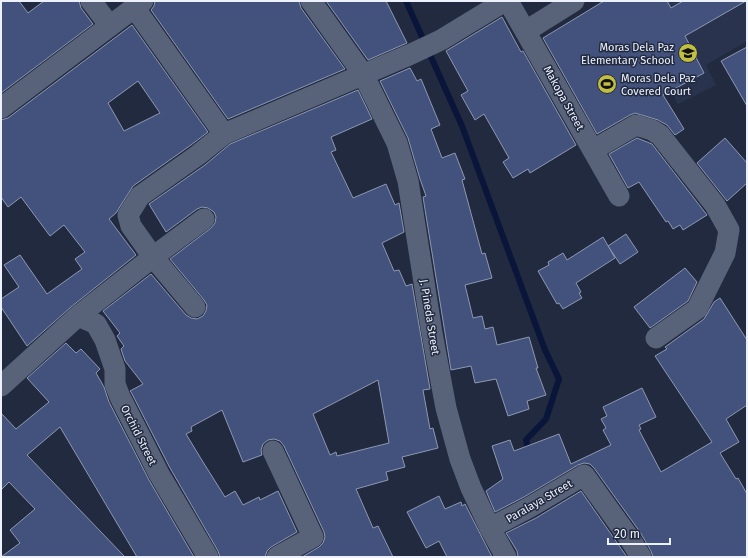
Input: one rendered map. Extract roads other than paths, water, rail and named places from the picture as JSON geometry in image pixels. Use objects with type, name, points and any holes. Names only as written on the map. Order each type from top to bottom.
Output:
[{"type":"street","points":[[92,1],[110,26]]},
{"type":"street","name":"J. Pineda Street","points":[[311,1],[363,74],[397,143],[406,175],[446,408],[471,488],[506,557]]},
{"type":"street","points":[[195,307],[153,257],[131,226],[128,215],[140,196],[198,155],[224,134],[441,40],[505,1]]},
{"type":"street","name":"Makopa Street","points":[[508,1],[619,196]]},
{"type":"street","points":[[526,31],[574,1]]},
{"type":"street","points":[[1,108],[138,4],[224,134]]},
{"type":"street","points":[[593,150],[636,125],[652,130],[660,136],[715,205],[729,230],[725,252],[697,309],[656,338]]},
{"type":"street","points":[[1,386],[78,316],[204,219]]},
{"type":"street","name":"Orchid Street","points":[[78,316],[96,324],[105,340],[115,369],[116,384],[120,397],[159,474],[208,557]]},
{"type":"street","points":[[273,451],[313,537],[277,557]]},
{"type":"street","name":"Paralaya Street","points":[[490,528],[530,507],[584,475],[641,557]]},
{"type":"waterway","points":[[406,1],[462,126],[545,350],[559,379],[546,419],[526,440],[529,453]]},
{"type":"place","name":"Moras Dela Paz Elementary School","points":[[688,53]]},
{"type":"place","name":"Moras Dela Paz Covered Court","points":[[607,84]]}]
